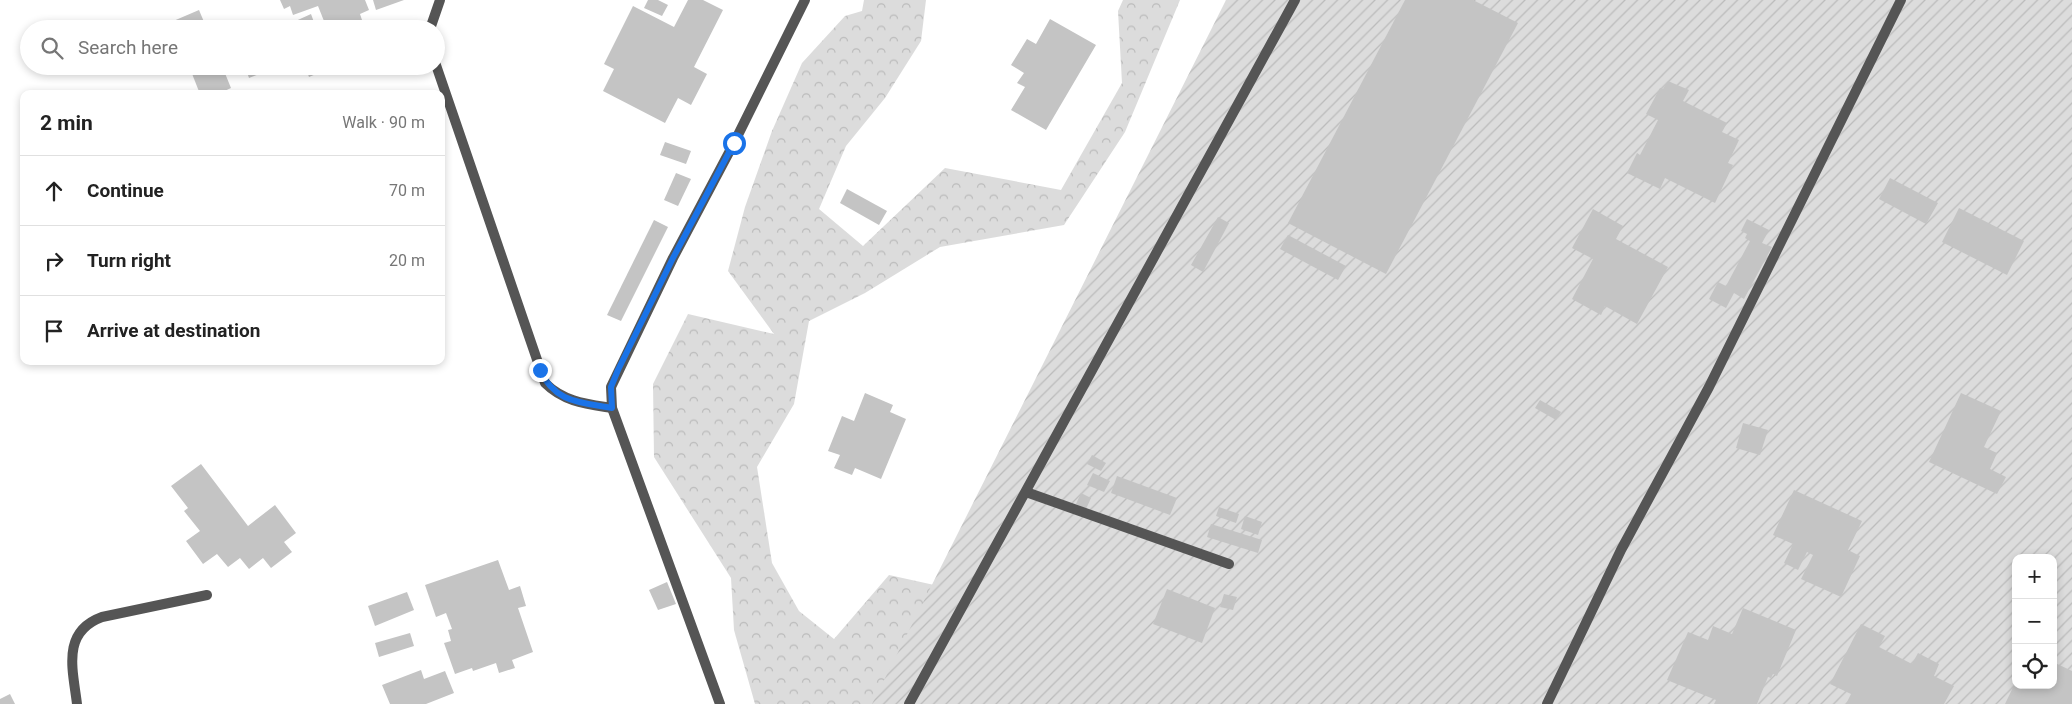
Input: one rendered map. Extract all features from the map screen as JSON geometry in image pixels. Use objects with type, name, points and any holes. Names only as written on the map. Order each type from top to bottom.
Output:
[{"type":"street","points":[[433,20],[440,0]]},
{"type":"street","points":[[720,704],[612,408],[611,387],[805,0]]},
{"type":"street","points":[[909,704],[1295,0]]},
{"type":"street","points":[[1547,704],[1620,550],[1709,387],[1901,0]]},
{"type":"street","points":[[439,75],[445,90]]},
{"type":"street","points":[[445,91],[546,383],[554,392],[568,400],[612,408]]},
{"type":"street","points":[[1026,492],[1229,564]]},
{"type":"street","points":[[77,704],[73,644],[88,622],[102,617],[206,595]]},
{"type":"green space","points":[[864,0],[926,0],[921,41],[885,98],[846,146],[819,209],[863,246],[945,168],[1061,190],[1122,83],[1118,11],[1123,0],[1180,0],[1125,132],[1064,225],[940,247],[865,293],[809,321],[794,404],[757,467],[772,563],[799,611],[834,639],[889,575],[1002,600],[1143,704],[755,704],[734,630],[731,578],[654,457],[653,384],[688,314],[774,334],[728,271],[745,207],[772,131],[802,63],[845,16],[862,11]]},
{"type":"green space","points":[[1226,0],[2072,0],[2072,704],[872,704]]},
{"type":"building","points":[[280,0],[365,0],[369,10],[360,14],[362,20],[324,20],[318,6],[293,15],[290,6],[284,9]]},
{"type":"building","points":[[373,0],[404,0],[376,10]]},
{"type":"building","points":[[648,0],[658,0],[668,5],[662,16],[644,8]]},
{"type":"building","points":[[688,0],[703,0],[723,10],[694,67],[707,74],[691,105],[678,98],[665,123],[603,91],[614,69],[604,64],[633,6],[674,27]]},
{"type":"building","points":[[1405,0],[1473,0],[1518,23],[1386,274],[1288,223]]},
{"type":"building","points":[[199,10],[203,20],[176,20]]},
{"type":"building","points":[[311,14],[313,20],[298,20]]},
{"type":"building","points":[[1050,19],[1096,45],[1046,130],[1011,110],[1025,87],[1017,83],[1024,73],[1011,65],[1027,39],[1036,44]]},
{"type":"building","points":[[193,75],[226,75],[231,88],[227,90],[198,90]]},
{"type":"building","points":[[1668,81],[1689,90],[1683,101],[1727,123],[1722,132],[1739,140],[1728,163],[1733,165],[1715,203],[1665,178],[1660,189],[1627,173],[1637,153],[1640,155],[1658,120],[1646,114],[1660,88],[1663,89]]},
{"type":"building","points":[[665,142],[691,151],[686,164],[660,155]]},
{"type":"building","points":[[676,173],[691,179],[678,206],[664,200]]},
{"type":"building","points":[[1890,178],[1938,203],[1926,224],[1879,199]]},
{"type":"building","points":[[847,189],[887,211],[879,225],[840,203]]},
{"type":"building","points":[[1959,208],[2024,241],[2007,275],[1942,242]]},
{"type":"building","points":[[1593,209],[1623,226],[1616,239],[1668,267],[1637,324],[1605,306],[1601,315],[1572,299],[1593,259],[1572,248]]},
{"type":"building","points":[[1218,217],[1229,223],[1203,272],[1191,265]]},
{"type":"building","points":[[1747,219],[1769,230],[1762,243],[1772,247],[1744,299],[1734,293],[1726,308],[1709,299],[1718,282],[1726,286],[1750,241],[1745,238],[1747,234],[1741,231]]},
{"type":"building","points":[[654,220],[668,227],[621,321],[607,315]]},
{"type":"building","points":[[1288,235],[1346,266],[1338,280],[1280,249]]},
{"type":"building","points":[[865,393],[893,405],[890,412],[906,419],[881,479],[855,468],[852,475],[834,468],[840,455],[828,451],[842,416],[854,421]]},
{"type":"building","points":[[1961,393],[2001,411],[1984,447],[1997,453],[1990,469],[2006,477],[1997,494],[1929,462]]},
{"type":"building","points":[[1540,400],[1561,412],[1556,420],[1535,408]]},
{"type":"building","points":[[1743,423],[1768,430],[1760,455],[1736,448]]},
{"type":"building","points":[[1092,455],[1106,463],[1101,471],[1087,464]]},
{"type":"building","points":[[201,464],[248,526],[275,505],[296,533],[284,542],[292,552],[271,568],[263,558],[249,569],[240,558],[228,567],[217,554],[203,564],[186,541],[200,531],[184,511],[188,508],[171,486]]},
{"type":"building","points":[[1093,473],[1110,481],[1104,492],[1087,485]]},
{"type":"building","points":[[1117,476],[1177,498],[1170,515],[1111,493]]},
{"type":"building","points":[[1794,490],[1862,521],[1848,550],[1860,556],[1841,597],[1801,579],[1813,555],[1807,552],[1798,570],[1784,563],[1793,544],[1773,535]]},
{"type":"building","points":[[1081,493],[1091,498],[1086,509],[1076,504]]},
{"type":"building","points":[[1219,507],[1239,514],[1236,523],[1216,516]]},
{"type":"building","points":[[1245,516],[1262,522],[1258,535],[1241,529]]},
{"type":"building","points":[[1211,524],[1262,540],[1258,553],[1207,537]]},
{"type":"building","points":[[498,560],[509,590],[520,586],[526,606],[518,608],[533,652],[512,660],[515,668],[499,673],[496,663],[473,671],[472,668],[455,674],[444,643],[451,641],[448,630],[452,629],[446,613],[436,617],[425,585]]},
{"type":"building","points":[[667,582],[676,604],[658,610],[649,590]]},
{"type":"building","points":[[1167,589],[1215,608],[1202,643],[1153,624]]},
{"type":"building","points":[[407,592],[414,610],[375,626],[368,606]]},
{"type":"building","points":[[1224,594],[1237,597],[1233,610],[1220,607]]},
{"type":"building","points":[[1743,608],[1796,630],[1777,676],[1773,674],[1771,678],[1768,677],[1757,704],[1714,704],[1716,700],[1667,680],[1688,632],[1708,640],[1713,626],[1732,634]]},
{"type":"building","points":[[1861,624],[1885,636],[1879,647],[1912,664],[1918,653],[1939,664],[1934,676],[1954,686],[1944,704],[1846,704],[1851,694],[1830,684]]},
{"type":"building","points":[[410,633],[414,646],[379,657],[375,643]]},
{"type":"building","points":[[2057,664],[2072,671],[2072,704],[2005,704],[2012,689],[2057,689]]},
{"type":"building","points":[[421,670],[424,679],[445,671],[454,693],[426,704],[390,704],[382,685]]},
{"type":"building","points":[[10,694],[15,704],[0,704],[0,699]]},
{"type":"route","points":[[540,370],[546,383],[554,392],[568,400],[612,408],[611,387],[618,370],[673,258],[734,143]]}]
